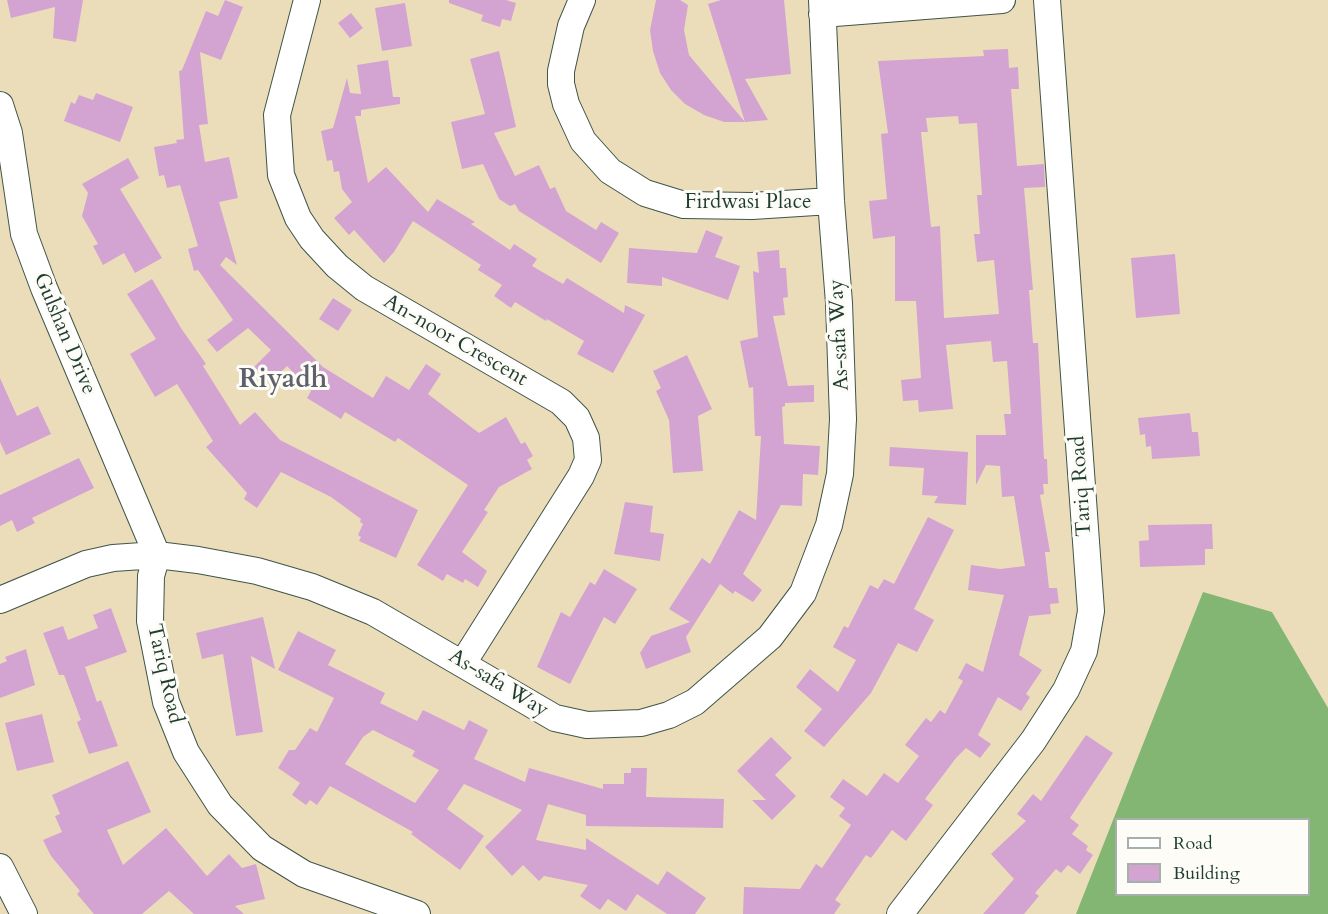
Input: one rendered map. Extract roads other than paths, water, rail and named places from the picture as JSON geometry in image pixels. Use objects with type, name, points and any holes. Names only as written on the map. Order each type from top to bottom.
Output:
[{"type":"street","name":"An-noor Crescent","points":[[307,0],[277,115],[281,175],[298,218],[312,239],[337,266],[364,288],[561,402],[577,418],[586,438],[588,460],[581,476],[464,663]]},
{"type":"street","name":"Firdwasi Place","points":[[582,0],[571,26],[561,71],[561,84],[566,104],[583,141],[610,171],[645,193],[684,205],[752,206],[831,201]]},
{"type":"street","points":[[822,7],[1002,0]]},
{"type":"street","name":"Tariq Road","points":[[900,914],[1033,741],[1066,690],[1084,651],[1091,611],[1047,0]]},
{"type":"street","name":"As-safa Way","points":[[0,600],[86,564],[113,558],[157,555],[257,571],[312,587],[373,612],[555,718],[587,725],[617,726],[641,723],[669,715],[694,702],[770,637],[803,593],[829,525],[840,474],[843,396],[822,7]]},
{"type":"street","name":"Gulshan Drive","points":[[0,105],[9,133],[24,234],[44,288],[157,555]]},
{"type":"street","name":"Tariq Road","points":[[157,555],[151,576],[150,621],[166,702],[186,753],[219,805],[262,848],[304,874],[417,914]]},
{"type":"street","points":[[0,867],[24,914]]},
{"type":"district","name":"Riyadh","points":[[283,381]]}]
